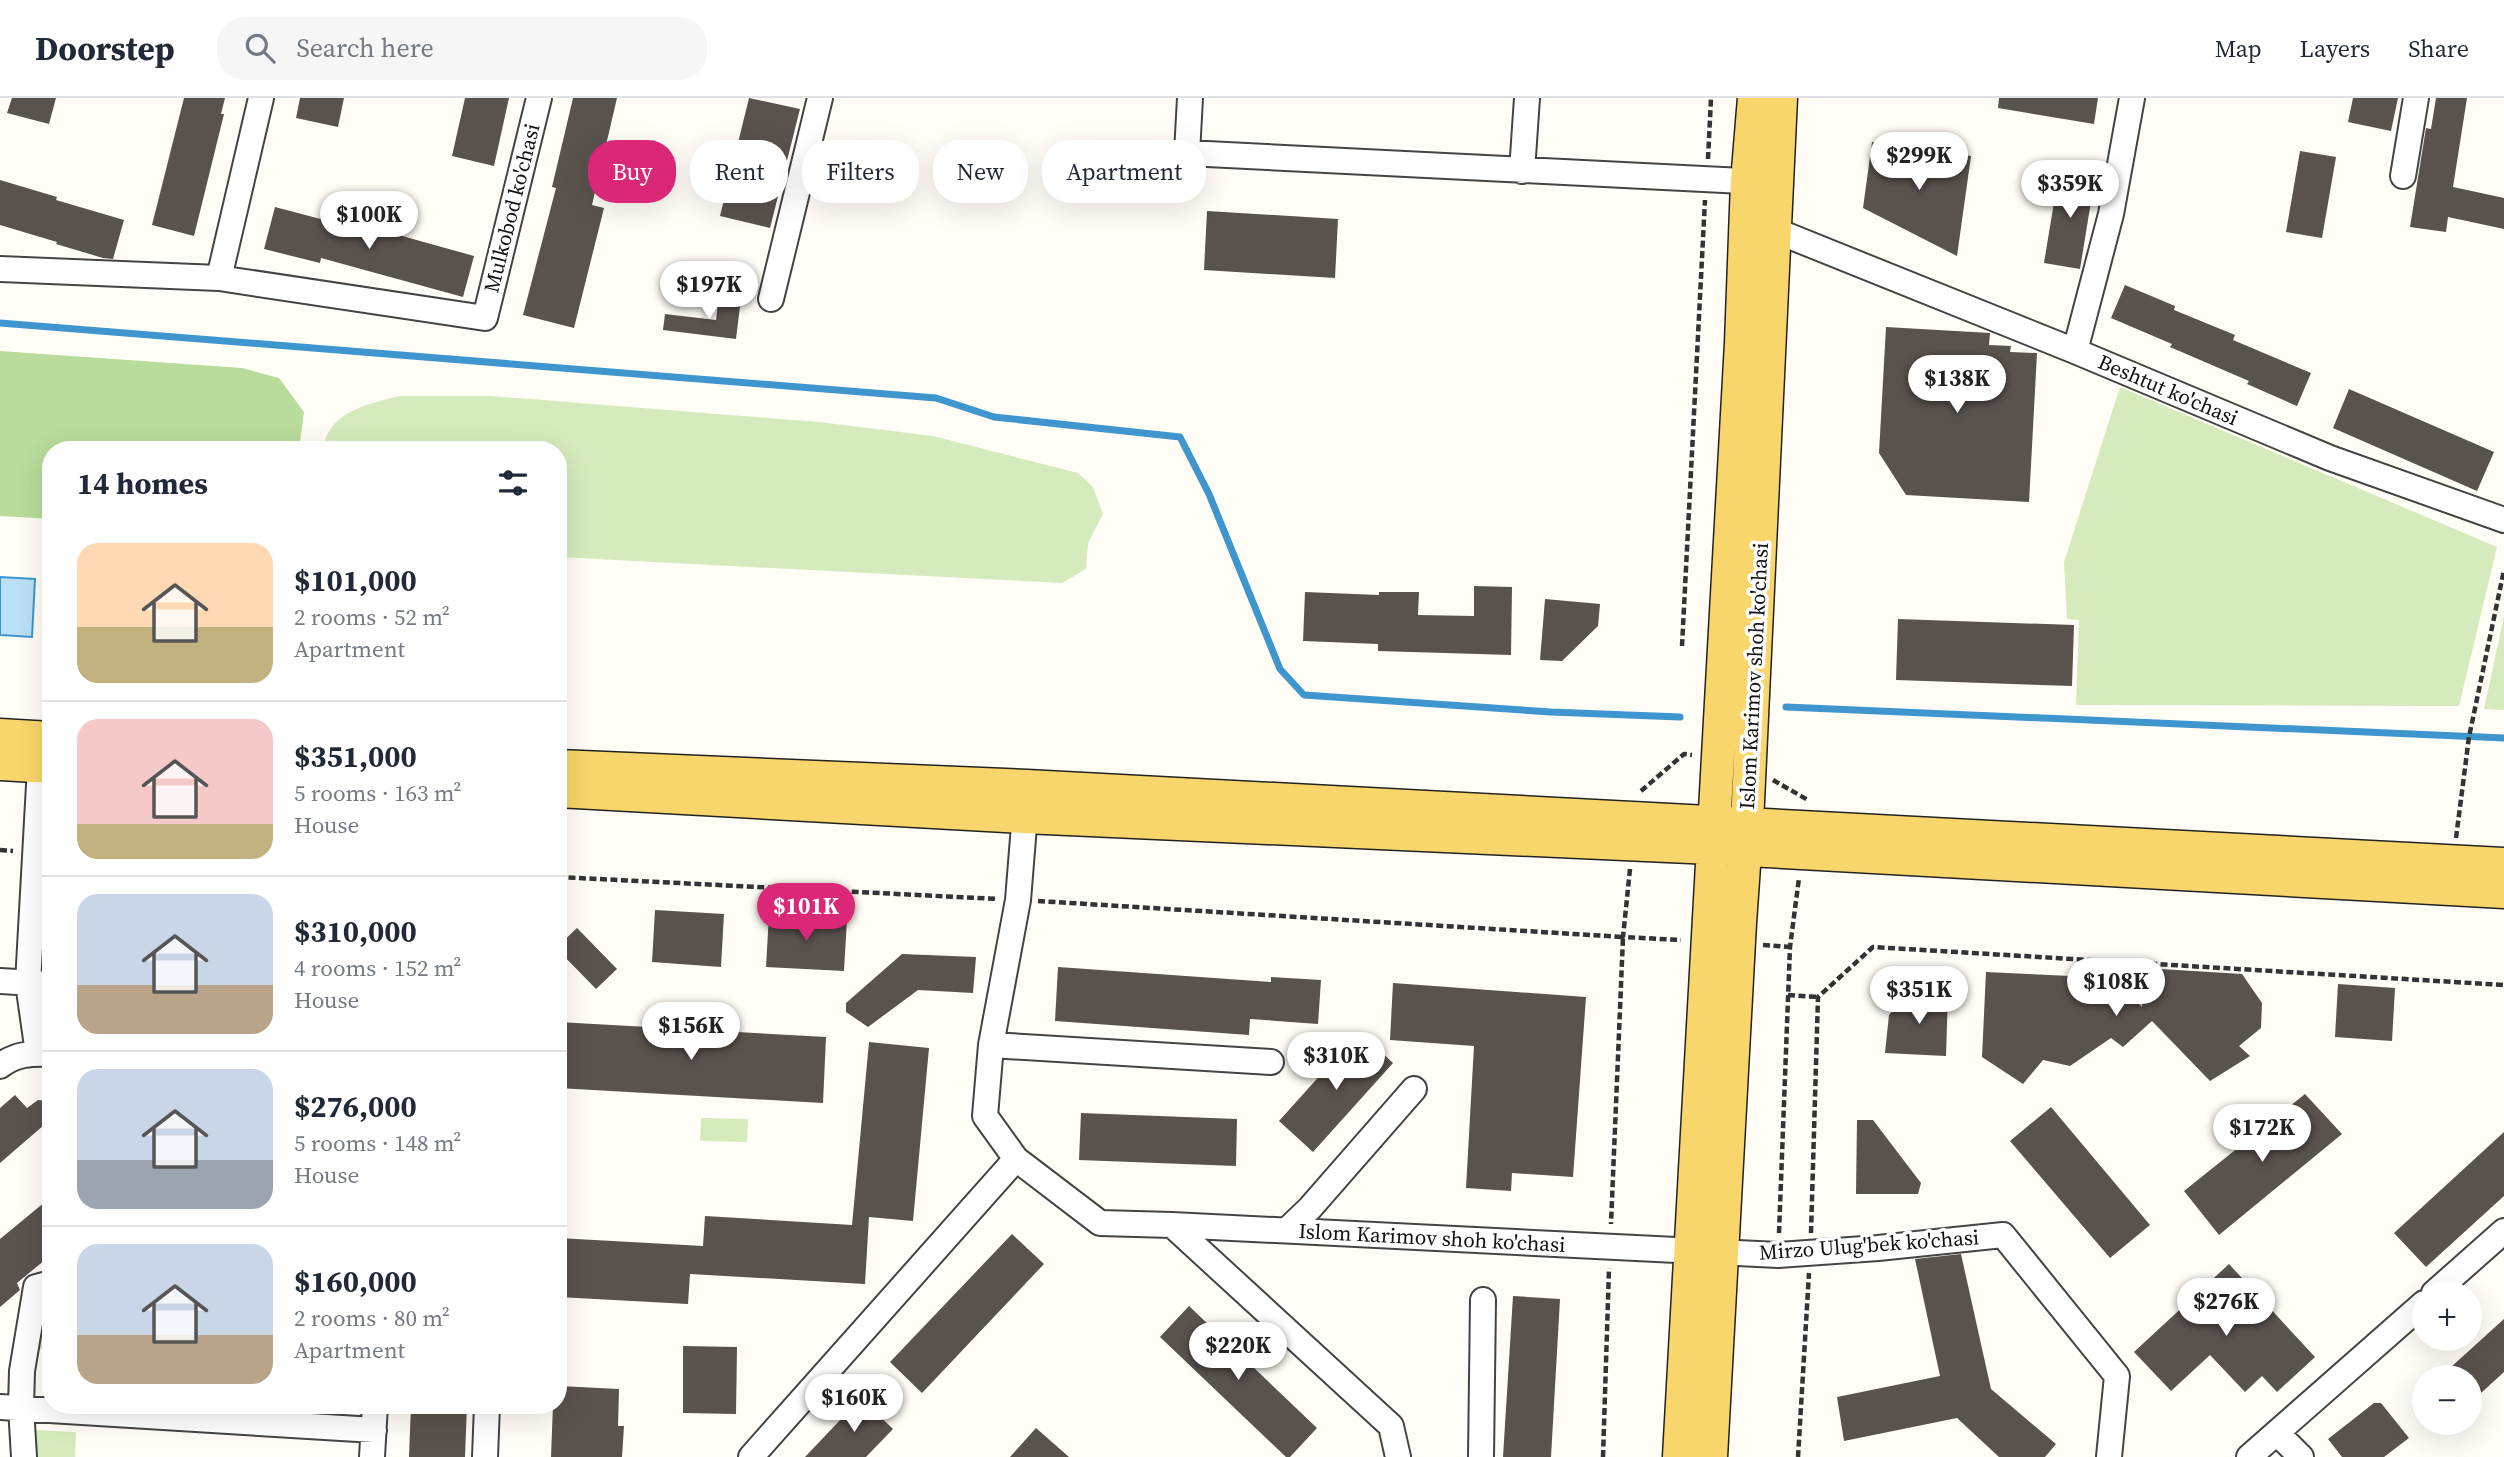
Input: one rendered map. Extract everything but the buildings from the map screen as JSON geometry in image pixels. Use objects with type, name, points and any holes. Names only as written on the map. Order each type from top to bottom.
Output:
[{"type":"main road","name":"Islom Karimov shoh ko'chasi","points":[[1711,1457],[1746,837],[1774,230],[1762,182],[1754,98]]},
{"type":"main road","name":"Islom Karimov shoh ko'chasi","points":[[1679,1457],[1740,357],[1762,182],[1781,98]]},
{"type":"main road","points":[[0,736],[42,751]]},
{"type":"main road","points":[[0,764],[42,753]]},
{"type":"main road","points":[[567,767],[1025,801],[1804,840],[2504,864]]},
{"type":"main road","points":[[567,791],[1025,801]]},
{"type":"main road","points":[[1804,840],[2504,892]]},
{"type":"street","points":[[0,269],[219,278],[261,98]]},
{"type":"street","name":"Mulkobod ko'chasi","points":[[219,278],[485,318],[539,98]]},
{"type":"street","points":[[771,299],[820,98]]},
{"type":"street","points":[[1191,98],[1187,153],[1762,182]]},
{"type":"street","points":[[1522,171],[1527,98]]},
{"type":"street","name":"Beshtut ko'chasi","points":[[2132,98],[2111,214],[2075,351],[2330,458],[2504,520]]},
{"type":"street","points":[[2403,176],[2416,98]]},
{"type":"street","points":[[1774,230],[2075,351]]},
{"type":"street","name":"Islom Karimov shoh ko'chasi","points":[[1025,801],[1018,900],[991,1045],[985,1116],[1016,1159],[1100,1223],[1723,1253]]},
{"type":"street","points":[[42,907],[42,1019]]},
{"type":"street","points":[[0,981],[40,984]]},
{"type":"street","points":[[991,1045],[1271,1062]]},
{"type":"street","points":[[0,1066],[12,1056],[42,1054]]},
{"type":"street","points":[[1287,1230],[1310,1208],[1414,1088]]},
{"type":"street","points":[[751,1457],[1016,1159]]},
{"type":"street","points":[[1172,1225],[1391,1426],[1398,1457]]},
{"type":"street","points":[[2448,1281],[2504,1231]]},
{"type":"street","name":"Mirzo Ulug'bek ko'chasi","points":[[1723,1253],[1811,1253],[2003,1235],[2117,1376],[2109,1457]]},
{"type":"street","points":[[24,1457],[10,1407],[22,1371],[36,1287],[42,1285]]},
{"type":"street","points":[[1481,1457],[1483,1300]]},
{"type":"street","points":[[2249,1457],[2412,1314]]},
{"type":"street","points":[[10,1407],[42,1409]]},
{"type":"street","points":[[121,1414],[374,1430]]},
{"type":"street","points":[[372,1457],[375,1414]]},
{"type":"street","points":[[485,1457],[487,1414]]},
{"type":"street","points":[[2277,1433],[2301,1457]]},
{"type":"path","points":[[1682,646],[1711,98]]},
{"type":"path","points":[[2456,839],[2469,737],[2504,570]]},
{"type":"path","points":[[1770,769],[1771,779],[1808,800],[1790,947],[1778,1255]]},
{"type":"path","points":[[567,877],[1018,900],[1623,937],[1603,1457]]},
{"type":"path","points":[[1788,995],[1818,997],[1873,947],[2504,985]]},
{"type":"path","points":[[1798,1457],[1811,1253],[1818,997]]},
{"type":"green space","points":[[0,351],[242,368],[279,378],[304,412],[300,441],[42,441],[42,518],[0,516]]},
{"type":"green space","points":[[2120,387],[2497,547],[2459,706],[2076,705],[2079,620],[2067,619],[2064,562]]},
{"type":"green space","points":[[399,396],[491,396],[819,422],[933,436],[1078,473],[1093,487],[1103,514],[1088,543],[1086,569],[1062,583],[567,557],[567,441],[325,441],[332,427],[341,418],[375,402]]},
{"type":"green space","points":[[2504,616],[2504,710],[2484,709]]},
{"type":"green space","points":[[701,1118],[748,1119],[747,1142],[700,1141]]},
{"type":"green space","points":[[41,1291],[42,1349],[38,1349]]},
{"type":"green space","points":[[36,1430],[76,1432],[75,1457],[34,1457]]},
{"type":"water","points":[[0,577],[35,579],[32,637],[0,635]]},
{"type":"waterway","points":[[0,323],[936,398],[994,417],[1180,437],[1209,494],[1280,669],[1304,695],[1551,712],[1680,717]]},
{"type":"waterway","points":[[1786,707],[2504,738]]}]
